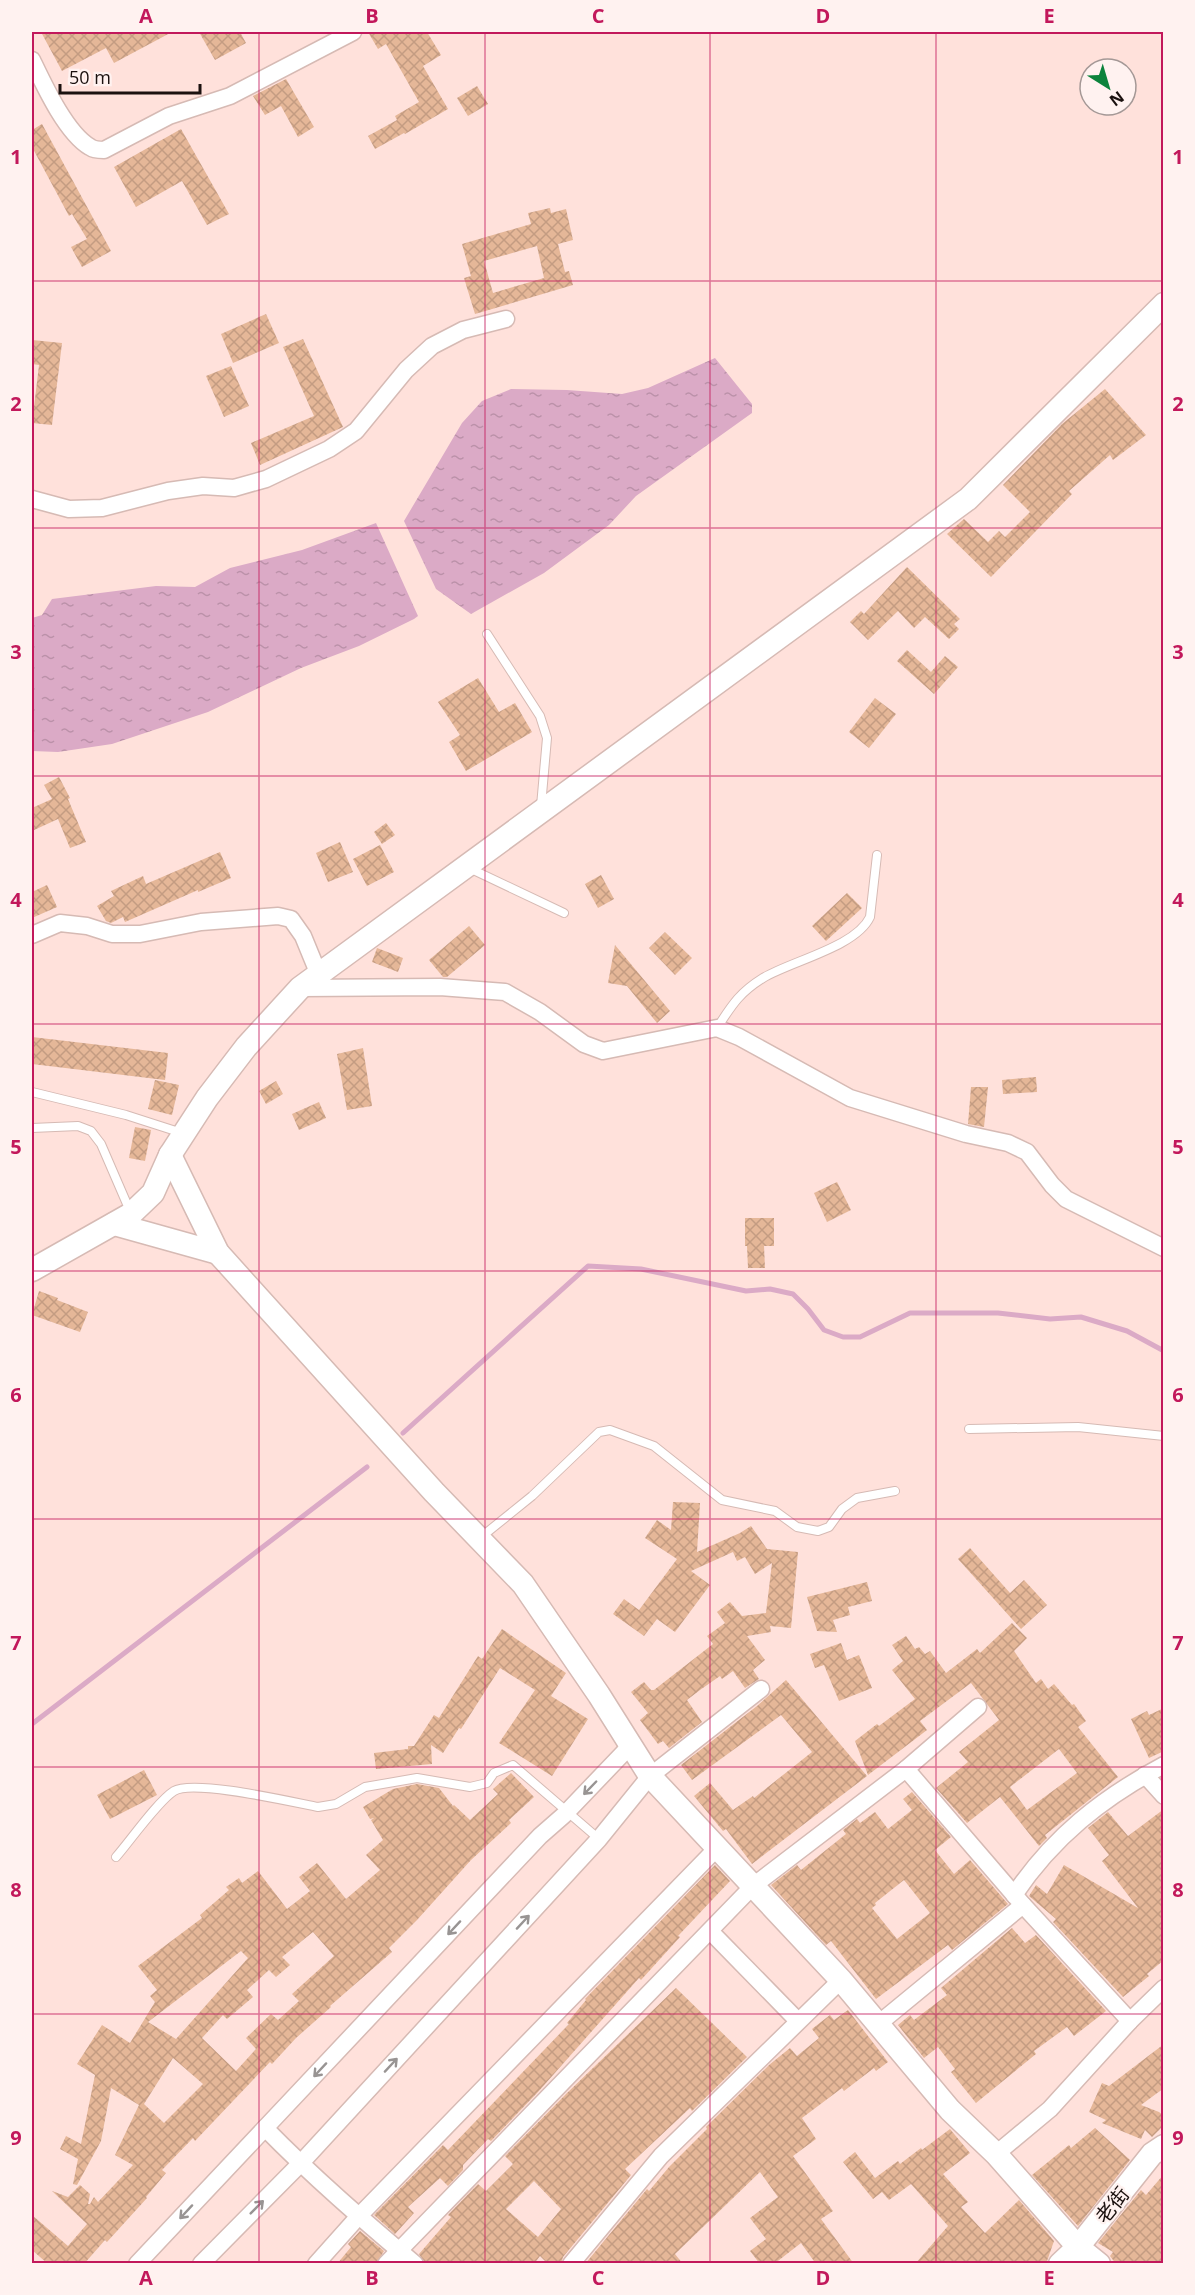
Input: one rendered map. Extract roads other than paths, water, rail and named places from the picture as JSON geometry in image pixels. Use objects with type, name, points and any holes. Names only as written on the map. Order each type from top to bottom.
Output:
[{"type":"main road","points":[[32,1270],[122,1219],[153,1193],[170,1155],[207,1098],[246,1047],[300,988],[968,499],[1164,304]]},
{"type":"main road","points":[[170,1155],[218,1253],[523,1584],[599,1695],[650,1776],[841,1980],[951,2110],[996,2154],[1078,2247],[1099,2264]]},
{"type":"main road","points":[[122,1219],[218,1253]]},
{"type":"main road","name":"老街","points":[[1060,2264],[1078,2247],[1152,2154],[1164,2146]]},
{"type":"street","points":[[32,60],[66,121],[80,140],[93,149],[104,150],[169,116],[230,96],[352,32]]},
{"type":"street","points":[[32,498],[69,509],[102,508],[168,491],[203,486],[234,488],[266,478],[329,449],[356,431],[406,370],[432,346],[463,330],[506,319]]},
{"type":"street","points":[[32,935],[60,923],[87,926],[112,934],[140,934],[201,922],[278,916],[291,919],[303,936],[319,975]]},
{"type":"street","points":[[300,988],[440,987],[505,992],[540,1012],[584,1044],[603,1051],[717,1028],[739,1037],[850,1098],[966,1134],[1008,1143],[1027,1152],[1052,1185],[1066,1199],[1164,1248]]},
{"type":"street","points":[[201,2264],[300,2164],[599,1839],[650,1776],[761,1689]]},
{"type":"street","points":[[386,2264],[753,1886],[906,1769],[978,1707]]},
{"type":"street","points":[[137,2264],[540,1836],[568,1811],[630,1746]]},
{"type":"street","points":[[877,2025],[1018,1900],[1047,1853],[1092,1809],[1164,1765]]},
{"type":"street","points":[[906,1769],[1018,1900],[1130,2021]]},
{"type":"street","points":[[1145,1775],[1164,1796]]},
{"type":"street","points":[[316,2264],[358,2217],[716,1849]]},
{"type":"street","points":[[710,1931],[798,2021]]},
{"type":"street","points":[[571,2264],[660,2156],[841,1980]]},
{"type":"street","points":[[996,2154],[1050,2109],[1130,2021],[1164,1988]]},
{"type":"street","points":[[265,2128],[300,2164],[358,2217],[415,2264]]},
{"type":"lane","points":[[487,634],[540,716],[547,738],[540,813]]},
{"type":"lane","points":[[717,1028],[738,996],[765,977],[851,937],[866,926],[870,917],[877,855]]},
{"type":"lane","points":[[466,867],[564,913]]},
{"type":"lane","points":[[32,1092],[126,1115],[184,1134]]},
{"type":"lane","points":[[32,1128],[78,1126],[92,1131],[101,1144],[122,1219]]},
{"type":"lane","points":[[969,1429],[1078,1427],[1164,1436]]},
{"type":"lane","points":[[480,1539],[532,1496],[599,1432],[610,1430],[654,1446],[722,1500],[776,1511],[797,1527],[818,1531],[829,1527],[842,1509],[857,1498],[895,1491]]},
{"type":"lane","points":[[116,1857],[170,1794],[176,1790],[200,1787],[318,1807],[336,1804],[365,1787],[417,1778],[470,1786],[487,1783],[494,1773],[513,1765],[599,1839]]},
{"type":"water","points":[[715,358],[752,404],[752,413],[636,496],[609,525],[544,573],[471,614],[436,589],[404,521],[462,423],[482,401],[511,389],[622,394],[648,388]]},
{"type":"water","points":[[376,523],[418,616],[414,619],[359,646],[301,668],[208,712],[112,744],[58,752],[32,751],[32,618],[42,615],[52,599],[156,586],[195,587],[230,568],[302,550]]},
{"type":"waterway","points":[[403,1433],[588,1266],[641,1269],[746,1291],[770,1289],[793,1294],[824,1330],[843,1337],[860,1337],[910,1313],[998,1313],[1050,1319],[1081,1317],[1127,1331],[1164,1351]]},
{"type":"waterway","points":[[32,1724],[367,1467]]}]
